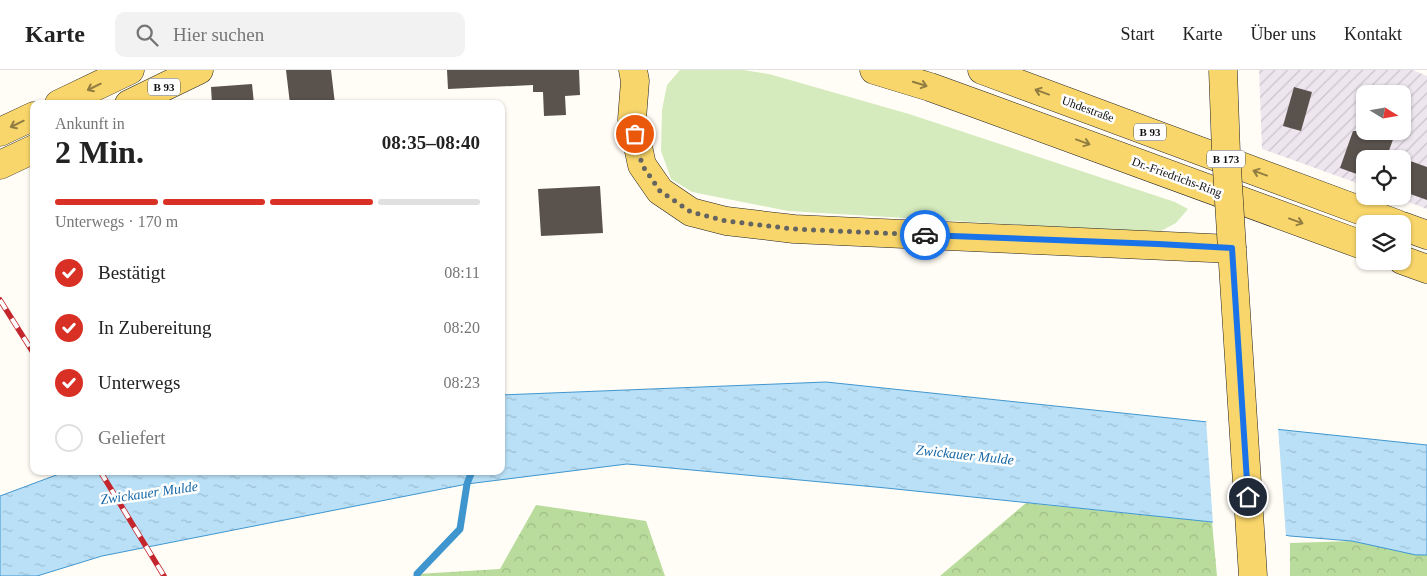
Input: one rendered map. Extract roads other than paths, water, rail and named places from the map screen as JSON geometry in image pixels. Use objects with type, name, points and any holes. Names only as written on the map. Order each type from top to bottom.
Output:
[{"type":"main road","points":[[67,100],[130,70]]},
{"type":"main road","name":"B 93","points":[[137,100],[199,70]]},
{"type":"main road","name":"Dr.-Friedrichs-Ring","points":[[874,70],[930,87],[1356,243]]},
{"type":"main road","name":"Uhdestraße","points":[[982,70],[1373,215]]},
{"type":"main road","name":"B 173","points":[[1222,70],[1253,576]]},
{"type":"main road","points":[[639,74],[632,119],[642,165],[660,191],[691,212],[726,221],[794,229],[1232,248]]},
{"type":"main road","points":[[0,132],[30,118]]},
{"type":"main road","points":[[0,165],[30,151]]},
{"type":"main road","points":[[1411,229],[1427,235]]},
{"type":"main road","points":[[1411,263],[1427,269]]},
{"type":"water","name":"Zwickauer Mulde","points":[[826,382],[1427,445],[1427,555],[1416,555],[1352,541],[1290,536],[1212,522],[886,488],[627,464],[467,484],[102,556],[37,576],[0,576],[0,496],[56,475],[505,475],[505,395]]},
{"type":"waterway","points":[[417,576],[460,529],[467,484],[470,475]]},
{"type":"railway","points":[[0,300],[30,348]]},
{"type":"railway","points":[[102,475],[164,576]]}]
